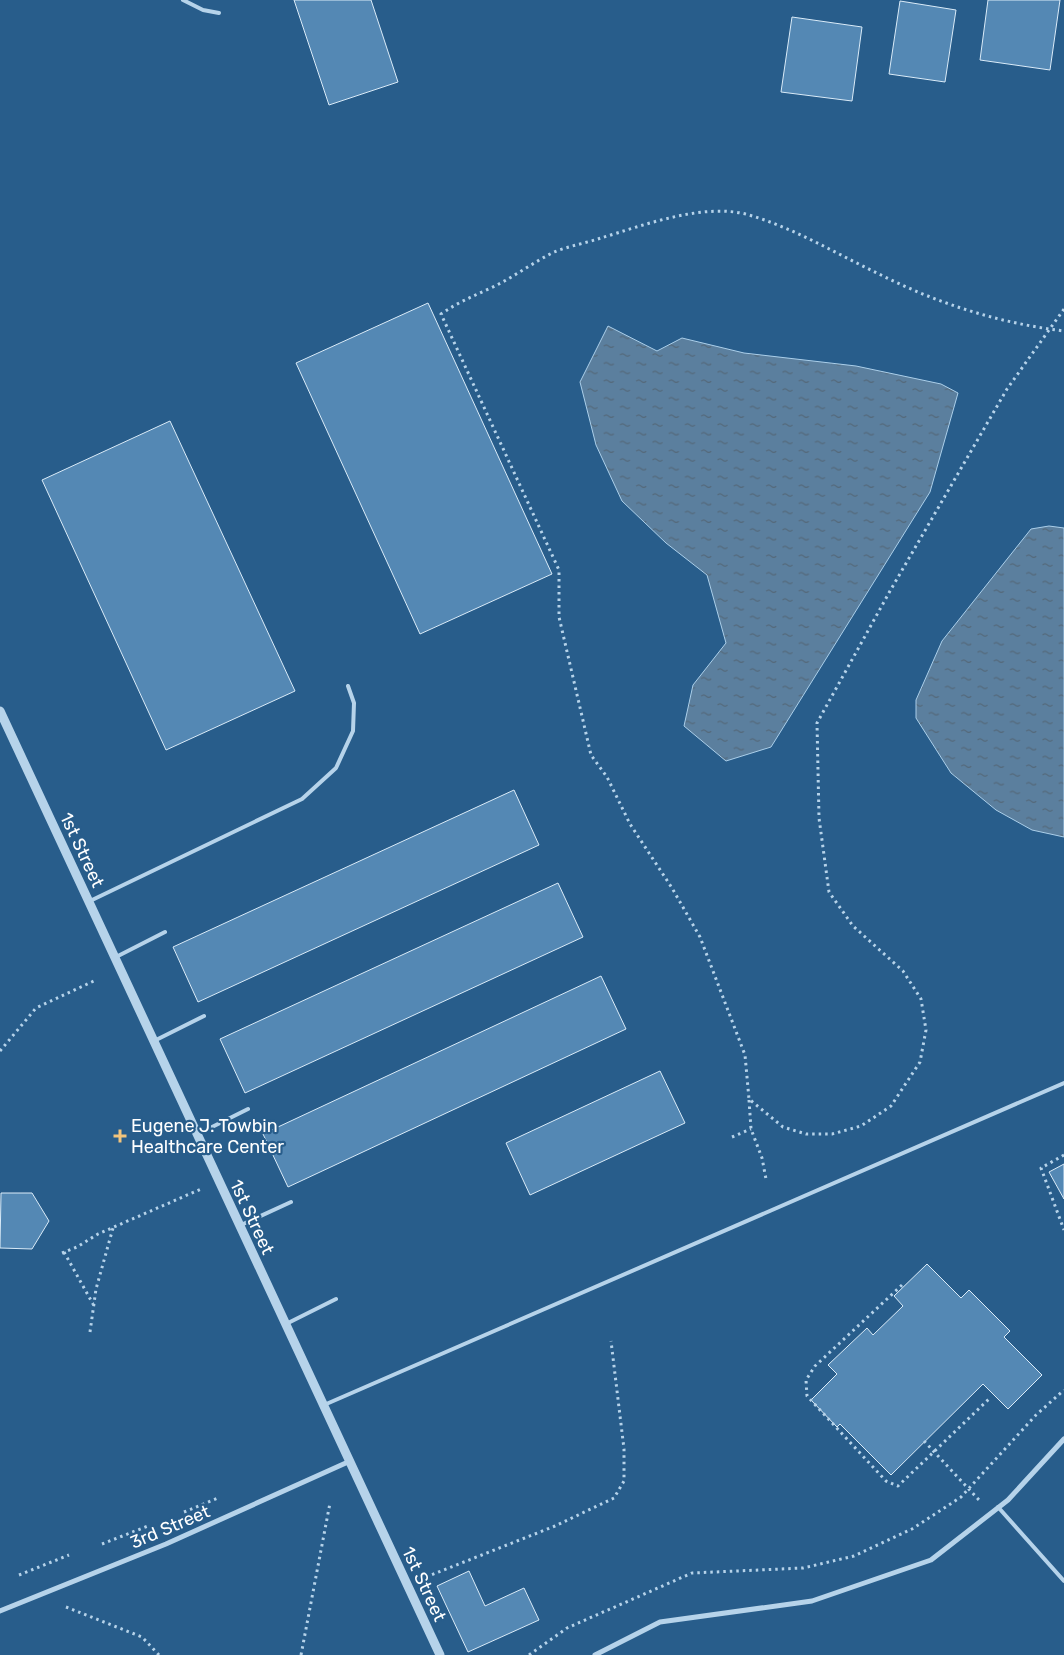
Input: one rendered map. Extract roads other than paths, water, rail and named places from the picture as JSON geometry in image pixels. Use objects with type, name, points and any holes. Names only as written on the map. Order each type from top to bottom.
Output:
[{"type":"street","name":"1st Street","points":[[0,711],[4,726],[440,1655]]},
{"type":"street","points":[[595,1655],[660,1622],[812,1601],[931,1560],[998,1507],[1064,1439]]},
{"type":"street","name":"3rd Street","points":[[0,1612],[166,1544],[348,1462]]},
{"type":"lane","points":[[183,0],[202,10],[218,13]]},
{"type":"lane","points":[[88,902],[302,799],[336,768],[352,730],[354,704],[348,686]]},
{"type":"lane","points":[[114,958],[166,932]]},
{"type":"lane","points":[[152,1042],[204,1016]]},
{"type":"lane","points":[[322,1406],[1064,1083]]},
{"type":"lane","points":[[196,1135],[248,1110]]},
{"type":"lane","points":[[239,1226],[291,1202]]},
{"type":"lane","points":[[284,1325],[336,1299]]},
{"type":"lane","points":[[998,1507],[1064,1581]]},
{"type":"water","points":[[608,326],[657,351],[682,338],[744,353],[856,366],[941,384],[958,393],[930,492],[771,747],[726,761],[684,726],[693,685],[726,643],[707,575],[666,543],[622,501],[596,445],[580,382]]},
{"type":"water","points":[[1049,526],[1064,528],[1064,837],[1032,830],[996,810],[951,773],[916,718],[916,700],[942,641],[1031,529]]},
{"type":"place","name":"Eugene J. Towbin Healthcare Center","points":[[120,1136]]}]
